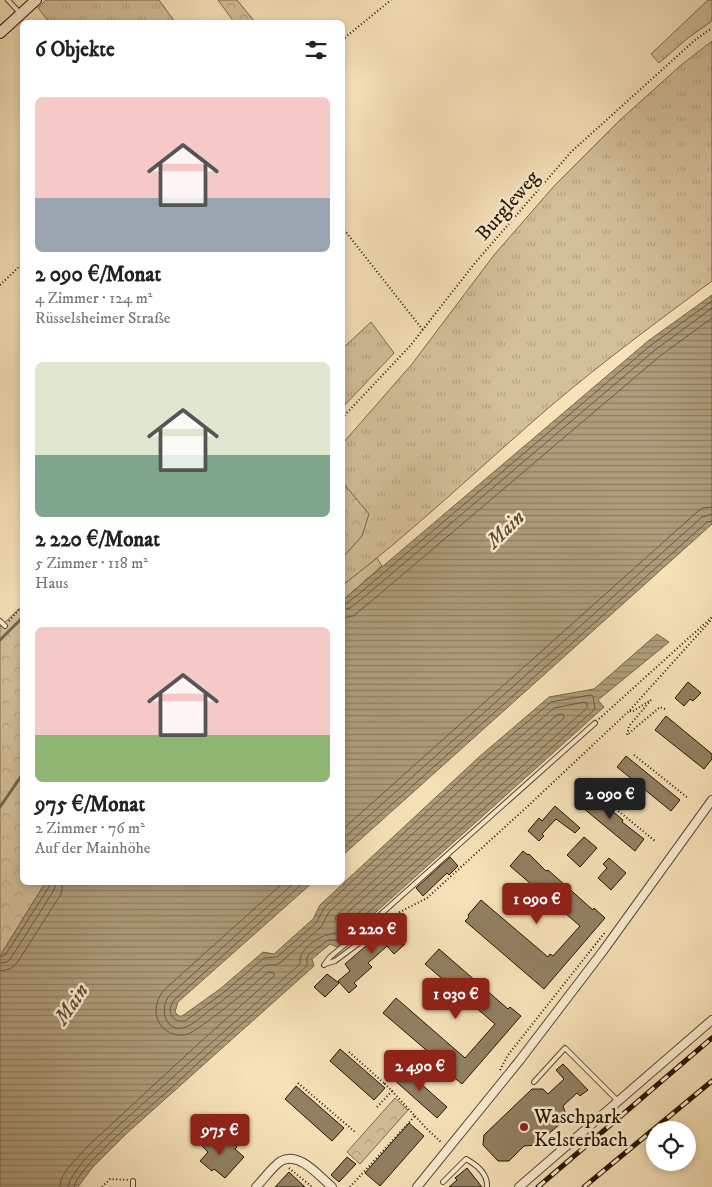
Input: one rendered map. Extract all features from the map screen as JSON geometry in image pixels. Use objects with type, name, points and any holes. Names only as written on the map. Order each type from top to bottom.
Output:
[{"type":"street","points":[[0,33],[36,0]]},
{"type":"street","points":[[418,1187],[520,1060],[712,800]]},
{"type":"street","points":[[519,1187],[712,1020]]},
{"type":"street","points":[[256,1187],[282,1161],[290,1158],[309,1167],[332,1187]]},
{"type":"lane","points":[[8,0],[21,14]]},
{"type":"lane","points":[[0,620],[5,626]]},
{"type":"lane","points":[[379,928],[335,960],[324,965],[330,957],[372,922],[595,722]]},
{"type":"lane","points":[[534,1082],[565,1048],[618,1102]]},
{"type":"lane","points":[[443,1182],[466,1159],[477,1165],[488,1180],[487,1187]]},
{"type":"lane","points":[[133,1181],[133,1187]]},
{"type":"path","points":[[345,38],[391,0]]},
{"type":"path","name":"Burgleweg","points":[[345,415],[422,330],[475,264],[571,152],[695,40],[712,28]]},
{"type":"path","points":[[345,231],[422,330]]},
{"type":"path","points":[[0,285],[20,266]]},
{"type":"path","points":[[5,626],[20,608]]},
{"type":"path","points":[[396,914],[427,898],[631,711],[712,618]]},
{"type":"path","points":[[595,722],[712,618]]},
{"type":"path","points":[[631,711],[651,700],[629,726],[627,735],[660,707],[665,709]]},
{"type":"path","points":[[634,755],[688,798]]},
{"type":"path","points":[[594,791],[654,840]]},
{"type":"path","points":[[500,1070],[508,1055],[610,925]]},
{"type":"path","points":[[349,1052],[385,1084],[426,1128],[448,1148]]},
{"type":"path","points":[[385,1084],[411,1056]]},
{"type":"path","points":[[298,1083],[355,1132]]},
{"type":"path","points":[[377,1107],[392,1091]]},
{"type":"path","points":[[350,1187],[415,1116]]},
{"type":"path","points":[[282,1161],[312,1187]]},
{"type":"path","points":[[102,1187],[110,1179],[133,1181]]},
{"type":"green space","points":[[46,0],[159,0],[174,20],[47,20],[38,8]]},
{"type":"green space","points":[[218,0],[237,0],[253,20],[233,20]]},
{"type":"green space","points":[[708,0],[712,0],[712,21],[688,38],[659,63],[651,54]]},
{"type":"green space","points":[[712,41],[712,281],[631,341],[572,388],[423,519],[345,583],[345,555],[362,536],[368,514],[345,485],[345,441],[412,364],[494,255],[555,185],[619,121],[680,66]]},
{"type":"green space","points":[[371,322],[394,353],[345,405],[345,346]]},
{"type":"green space","points":[[345,485],[369,514],[362,536],[345,555]]},
{"type":"green space","points":[[377,558],[382,566],[345,598],[345,583]]},
{"type":"green space","points":[[20,608],[20,885],[44,885],[0,956],[0,627]]},
{"type":"green space","points":[[395,1098],[408,1110],[360,1164],[347,1152]]},
{"type":"water","name":"Main","points":[[712,295],[712,524],[345,853],[345,598],[648,341]]},
{"type":"water","name":"Main","points":[[657,634],[669,642],[598,700],[604,707],[337,947],[330,944],[312,959],[314,966],[126,1134],[92,1168],[78,1187],[0,1187],[0,956],[44,885],[310,885],[178,1002],[175,1012],[182,1016],[220,989],[263,952],[274,954],[313,919],[320,905],[341,885],[345,885],[345,882],[479,757],[549,697],[594,689]]},
{"type":"building","points":[[688,682],[701,693],[693,701],[690,699],[684,706],[675,698]]},
{"type":"building","points":[[666,716],[712,754],[712,759],[704,769],[655,730]]},
{"type":"building","points":[[626,756],[680,800],[671,811],[617,767]]},
{"type":"building","points":[[587,790],[644,839],[635,851],[577,803]]},
{"type":"building","points":[[555,806],[580,828],[575,833],[556,819],[542,834],[544,836],[539,841],[528,831],[539,818],[542,821]]},
{"type":"building","points":[[584,837],[597,848],[580,867],[567,855]]},
{"type":"building","points":[[523,851],[605,918],[544,989],[465,921],[481,900],[548,957],[550,954],[553,956],[580,926],[510,866]]},
{"type":"building","points":[[450,857],[458,866],[449,875],[447,873],[423,896],[416,888]]},
{"type":"building","points":[[609,858],[626,873],[611,890],[598,878],[607,868],[603,864]]},
{"type":"building","points":[[396,918],[406,929],[398,937],[405,944],[394,954],[387,946],[368,963],[372,967],[354,983],[357,986],[349,993],[338,981],[350,971],[345,964],[374,939],[378,943],[390,933],[388,931],[391,928],[388,925]]},
{"type":"building","points":[[439,949],[508,1009],[510,1007],[521,1016],[462,1084],[451,1075],[453,1073],[383,1013],[396,998],[465,1058],[495,1024],[425,964]]},
{"type":"building","points":[[327,974],[339,983],[325,997],[314,987]]},
{"type":"building","points":[[340,1049],[385,1088],[374,1100],[330,1061]]},
{"type":"building","name":"Waschpark Kelsterbach","points":[[563,1064],[588,1090],[580,1096],[577,1093],[563,1106],[566,1115],[565,1120],[535,1145],[524,1146],[509,1161],[498,1161],[483,1145],[484,1135],[532,1089],[543,1089],[548,1094],[564,1079],[556,1070]]},
{"type":"building","points":[[402,1067],[447,1107],[437,1118],[392,1078]]},
{"type":"building","points":[[296,1086],[344,1128],[332,1141],[285,1099]]},
{"type":"building","points":[[409,1123],[424,1136],[380,1186],[365,1173]]},
{"type":"building","points":[[199,1134],[215,1148],[225,1137],[237,1147],[235,1149],[244,1157],[225,1178],[214,1169],[212,1171],[200,1161],[208,1152],[195,1139]]},
{"type":"building","points":[[347,1157],[356,1164],[339,1182],[331,1175]]},
{"type":"building","points":[[467,1168],[482,1187],[449,1187],[457,1180],[455,1178]]},
{"type":"building","points":[[289,1172],[305,1187],[275,1187]]},
{"type":"waterway","points":[[0,640],[20,620]]},
{"type":"waterway","points":[[0,807],[20,778]]},
{"type":"railway","points":[[538,1187],[712,1038]]},
{"type":"railway","points":[[584,1187],[712,1081]]},
{"type":"place","name":"Waschpark Kelsterbach","points":[[524,1127]]}]
